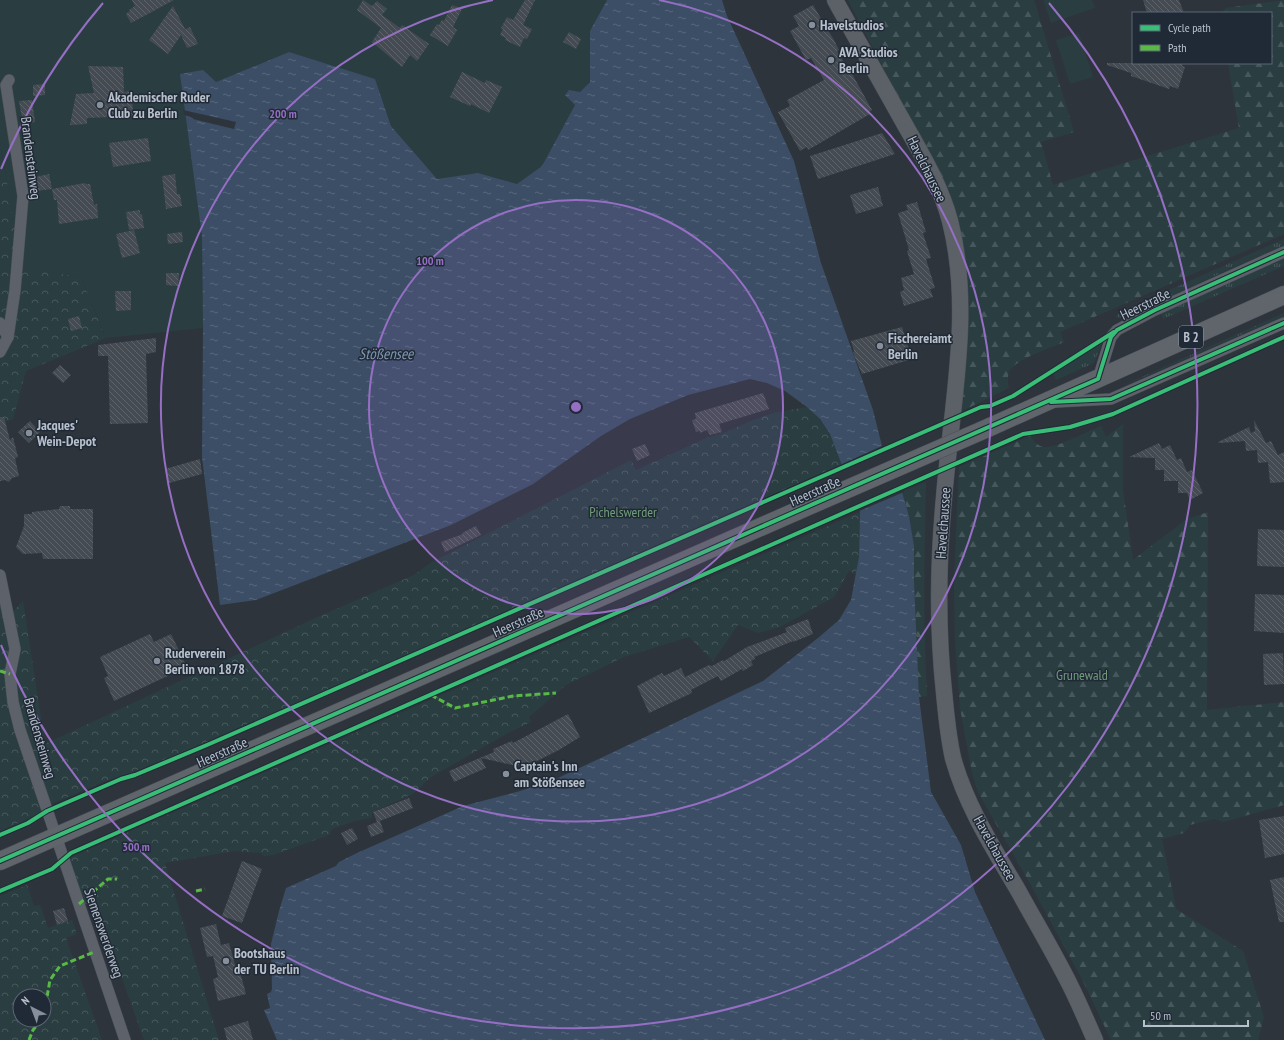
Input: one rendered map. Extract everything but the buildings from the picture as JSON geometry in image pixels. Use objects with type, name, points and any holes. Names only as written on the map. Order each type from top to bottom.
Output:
[{"type":"main road","name":"Heerstraße","points":[[0,861],[990,427],[1284,295]]},
{"type":"street","name":"Havelchaussee","points":[[835,0],[940,191],[950,223],[956,256],[960,327],[956,391],[944,498],[939,616],[946,715],[953,757],[963,788],[978,820],[1071,987],[1095,1040]]},
{"type":"street","name":"Brandensteinweg","points":[[0,352],[8,337],[15,290],[24,196],[6,85],[10,80]]},
{"type":"street","name":"Heerstraße","points":[[1098,379],[1111,337],[1117,330],[1155,310],[1284,252]]},
{"type":"street","name":"Heerstraße","points":[[1045,402],[1111,399],[1284,322]]},
{"type":"street","points":[[0,323],[8,337]]},
{"type":"street","name":"Brandensteinweg","points":[[0,575],[15,649],[10,674],[13,702],[20,730],[55,836]]},
{"type":"street","name":"Siemenswerderweg","points":[[55,836],[125,1040]]},
{"type":"green space","points":[[0,0],[607,0],[590,31],[590,82],[580,92],[569,90],[565,95],[575,105],[542,166],[517,184],[478,173],[437,179],[391,126],[375,79],[289,52],[216,82],[202,236],[203,328],[106,338],[81,277],[22,268],[0,142]]},
{"type":"green space","points":[[848,0],[1034,0],[1074,132],[1041,142],[1053,185],[1239,128],[1228,64],[1272,64],[1272,12],[1222,12],[1226,8],[1284,0],[1284,234],[1060,332],[1064,342],[1026,358],[1013,367],[1008,376],[1009,388],[960,412],[966,327],[926,150]]},
{"type":"green space","points":[[1043,0],[1092,0],[1095,8],[1051,23]]},
{"type":"green space","points":[[1079,33],[1093,77],[1070,84],[1056,40]]},
{"type":"green space","points":[[0,142],[22,267],[81,277],[106,338],[26,371],[13,419],[0,423]]},
{"type":"green space","points":[[1284,239],[1284,245],[1123,318],[1117,318],[1116,316],[1122,311]]},
{"type":"green space","points":[[1284,258],[1284,266],[1163,319],[1160,313]]},
{"type":"green space","points":[[1284,313],[1284,316],[1128,383]]},
{"type":"green space","points":[[1102,343],[1094,363],[1056,380],[1053,373]]},
{"type":"green space","name":"Pichelswerder","points":[[807,407],[820,420],[829,433],[842,464],[188,750],[128,774],[108,780],[51,804],[41,813],[0,831],[0,575],[10,615],[23,601],[45,744],[318,617],[414,575],[432,562],[631,460],[636,470],[706,438],[723,433],[753,420],[773,413]]},
{"type":"green space","name":"Grunewald","points":[[1123,424],[1123,490],[1133,560],[1187,519],[1208,512],[1207,710],[1284,702],[1284,805],[1223,822],[1214,819],[1190,825],[1184,833],[1162,839],[1176,909],[1243,951],[1264,1017],[1258,1040],[1111,1040],[1083,981],[978,792],[972,773],[960,708],[955,639],[954,581],[959,467],[1030,436],[1040,446],[1050,447],[1101,426],[1106,437]]},
{"type":"green space","points":[[926,482],[924,589],[927,696],[919,697],[914,546],[909,516],[902,492]]},
{"type":"green space","points":[[860,512],[859,557],[856,574],[849,571],[834,597],[780,627],[758,633],[738,625],[713,661],[689,637],[624,657],[566,685],[529,717],[531,722],[508,733],[431,777],[413,794],[372,812],[372,818],[355,821],[332,829],[329,835],[273,855],[264,856],[261,853],[234,851],[165,863],[219,1040],[144,1040],[95,901],[85,904],[69,858]]},
{"type":"green space","points":[[27,885],[34,906],[40,905],[48,928],[72,920],[77,934],[66,938],[102,1040],[0,1040],[0,896]]},
{"type":"water","name":"Stößensee","points":[[607,0],[722,0],[727,16],[794,161],[821,263],[873,410],[882,446],[902,492],[909,516],[914,546],[919,697],[931,792],[961,845],[975,892],[1045,1040],[277,1040],[264,1010],[270,1008],[267,994],[271,992],[272,989],[271,944],[286,888],[336,866],[339,862],[357,853],[463,806],[520,791],[558,778],[763,681],[839,620],[851,600],[859,557],[860,512],[830,434],[820,419],[807,407],[785,391],[767,383],[750,379],[688,395],[630,419],[601,436],[533,484],[451,525],[256,600],[220,605],[202,457],[202,236],[180,74],[203,70],[216,82],[289,52],[375,79],[391,126],[437,179],[478,173],[517,184],[542,166],[575,105],[565,95],[569,90],[580,92],[590,82],[590,31]]},
{"type":"pier","points":[[183,110],[236,122],[234,129],[193,119],[184,115]]},
{"type":"pier","points":[[884,445],[904,492],[857,512],[840,465]]},
{"type":"marked path","points":[[0,671],[10,674]]},
{"type":"marked path","points":[[431,695],[455,708],[513,696],[556,693]]},
{"type":"marked path","points":[[79,904],[108,879],[117,879]]},
{"type":"marked path","points":[[196,891],[205,889]]},
{"type":"marked path","points":[[49,988],[50,980],[60,966],[94,952]]},
{"type":"marked path","points":[[29,1040],[35,1028]]},
{"type":"cycle path","points":[[0,861],[1098,379],[1111,337],[1117,330],[1155,310],[1284,252]]},
{"type":"cycle path","points":[[1051,402],[1111,399],[1284,323]]},
{"type":"cycle path","points":[[0,835],[28,823],[47,811],[121,779],[135,775],[207,745],[981,407],[990,406],[1013,396],[1114,332]]},
{"type":"cycle path","points":[[0,891],[52,869],[71,853],[1023,434],[1070,427],[1113,414],[1284,337]]},
{"type":"place","name":"Havelstudios","points":[[812,25]]},
{"type":"place","name":"AVA Studios Berlin","points":[[831,60]]},
{"type":"place","name":"Akademischer Ruder Club zu Berlin","points":[[100,105]]},
{"type":"place","name":"Fischereiamt Berlin","points":[[880,346]]},
{"type":"place","name":"Jacques' Wein-Depot","points":[[29,433]]},
{"type":"place","name":"Ruderverein Berlin von 1878","points":[[157,661]]},
{"type":"place","name":"Captain's Inn am Stößensee","points":[[506,774]]},
{"type":"place","name":"Bootshaus der TU Berlin","points":[[226,961]]}]
